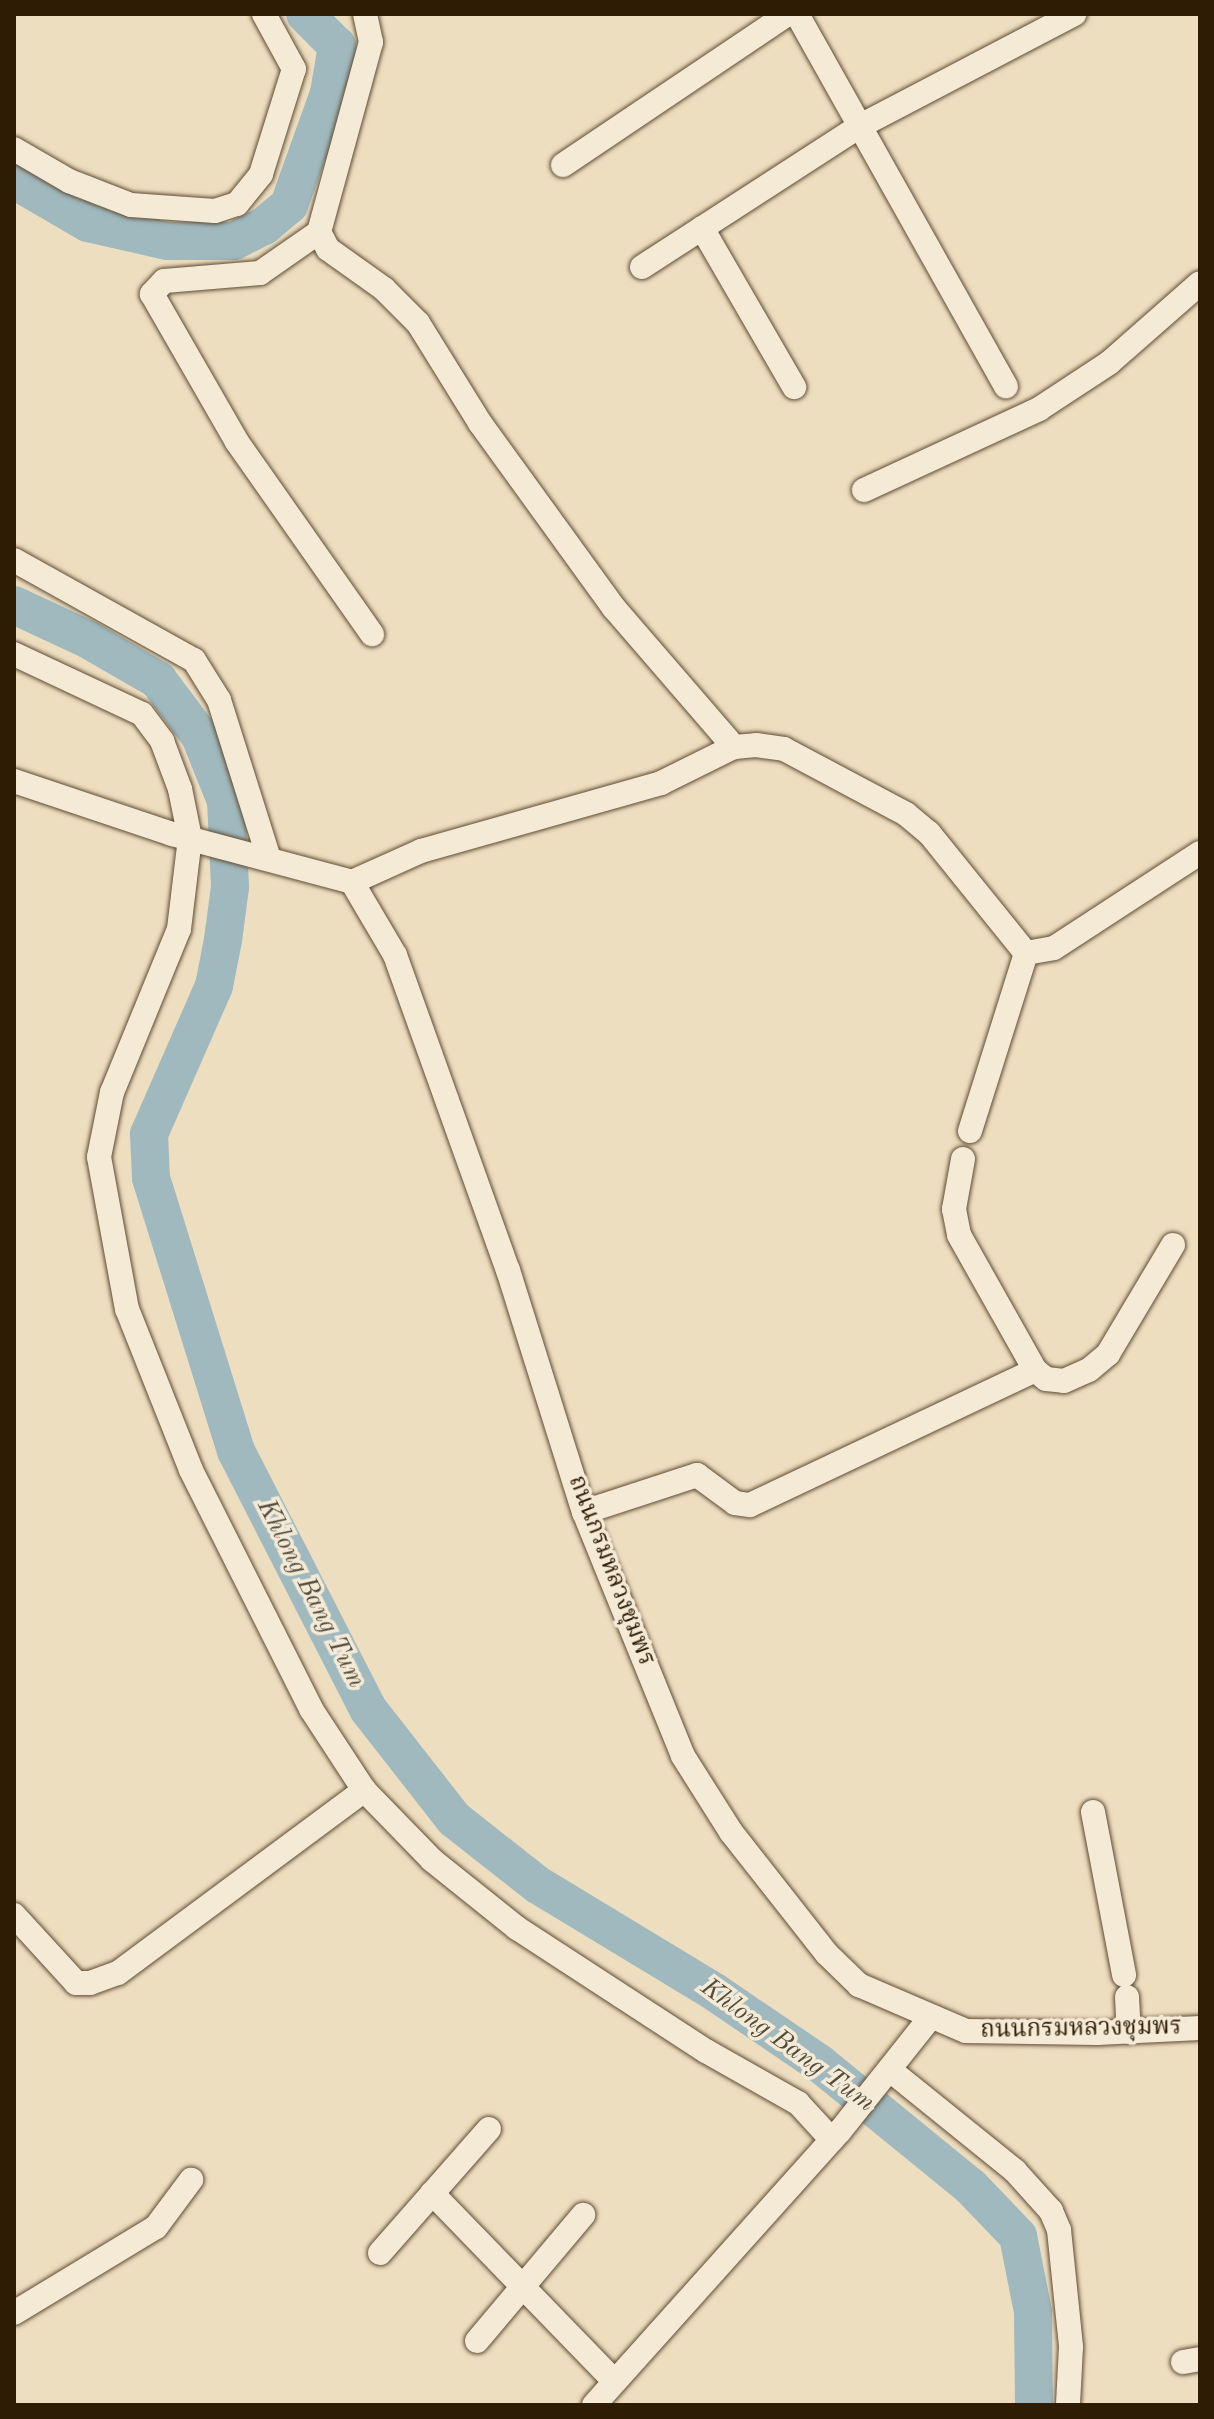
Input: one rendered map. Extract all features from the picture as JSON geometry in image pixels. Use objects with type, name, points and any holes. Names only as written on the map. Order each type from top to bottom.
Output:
[{"type":"street","points":[[14,149],[80,187],[131,205],[215,211],[237,204],[261,174],[294,69],[264,14]]},
{"type":"street","points":[[365,14],[371,42],[319,232],[260,273],[164,281],[152,294],[237,442],[372,634]]},
{"type":"street","points":[[563,165],[788,14]]},
{"type":"street","points":[[797,14],[1006,386]]},
{"type":"street","points":[[642,267],[860,126],[1074,14]]},
{"type":"street","points":[[702,228],[794,387]]},
{"type":"street","points":[[319,232],[328,249],[384,289],[418,323],[480,423],[614,608],[734,747]]},
{"type":"street","points":[[864,490],[1039,409],[1109,363],[1200,283]]},
{"type":"street","points":[[14,560],[194,660],[219,700],[262,857]]},
{"type":"street","points":[[14,654],[142,714],[172,765],[201,842],[179,929],[112,1092],[99,1157],[127,1309],[191,1470],[311,1709],[364,1790],[432,1860],[517,1928],[706,2051],[798,2103],[836,2136]]},
{"type":"street","points":[[14,781],[201,842],[352,882],[421,851],[661,783],[734,747],[784,749],[906,814],[929,833],[1026,953]]},
{"type":"street","points":[[1026,953],[1054,948],[1200,853]]},
{"type":"street","name":"ถนนกรมหลวงชุมพร","points":[[352,882],[395,955],[508,1270],[584,1512],[683,1756],[731,1832],[827,1954],[859,1985],[930,2018],[966,2031],[1129,2032],[1200,2028]]},
{"type":"street","points":[[970,1131],[1026,953]]},
{"type":"street","points":[[963,1159],[954,1209],[959,1235],[1035,1370],[1064,1381],[1089,1370],[1108,1354],[1173,1245]]},
{"type":"street","points":[[584,1512],[697,1475],[735,1503],[750,1505],[1035,1370]]},
{"type":"street","points":[[14,1915],[76,1983],[90,1983],[118,1973],[364,1790]]},
{"type":"street","points":[[1093,1812],[1126,1986],[1129,2032]]},
{"type":"street","points":[[594,2405],[836,2136],[930,2018]]},
{"type":"street","points":[[888,2072],[1015,2171],[1051,2211],[1059,2230],[1071,2347],[1068,2404]]},
{"type":"street","points":[[380,2253],[489,2129]]},
{"type":"street","points":[[14,2313],[156,2227],[191,2180]]},
{"type":"street","points":[[432,2193],[614,2381]]},
{"type":"street","points":[[477,2341],[583,2215]]},
{"type":"waterway","name":"Khlong Bang Tum","points":[[14,180],[88,223],[167,241],[234,241],[264,226],[289,205],[329,93],[337,46],[305,14]]},
{"type":"waterway","name":"Khlong Bang Tum","points":[[14,605],[89,640],[158,680],[200,736],[226,801],[230,887],[214,986],[149,1134],[151,1178],[236,1451],[368,1709],[454,1819],[538,1885],[716,1993],[819,2063],[971,2187],[1018,2236],[1033,2312],[1034,2405]]}]
